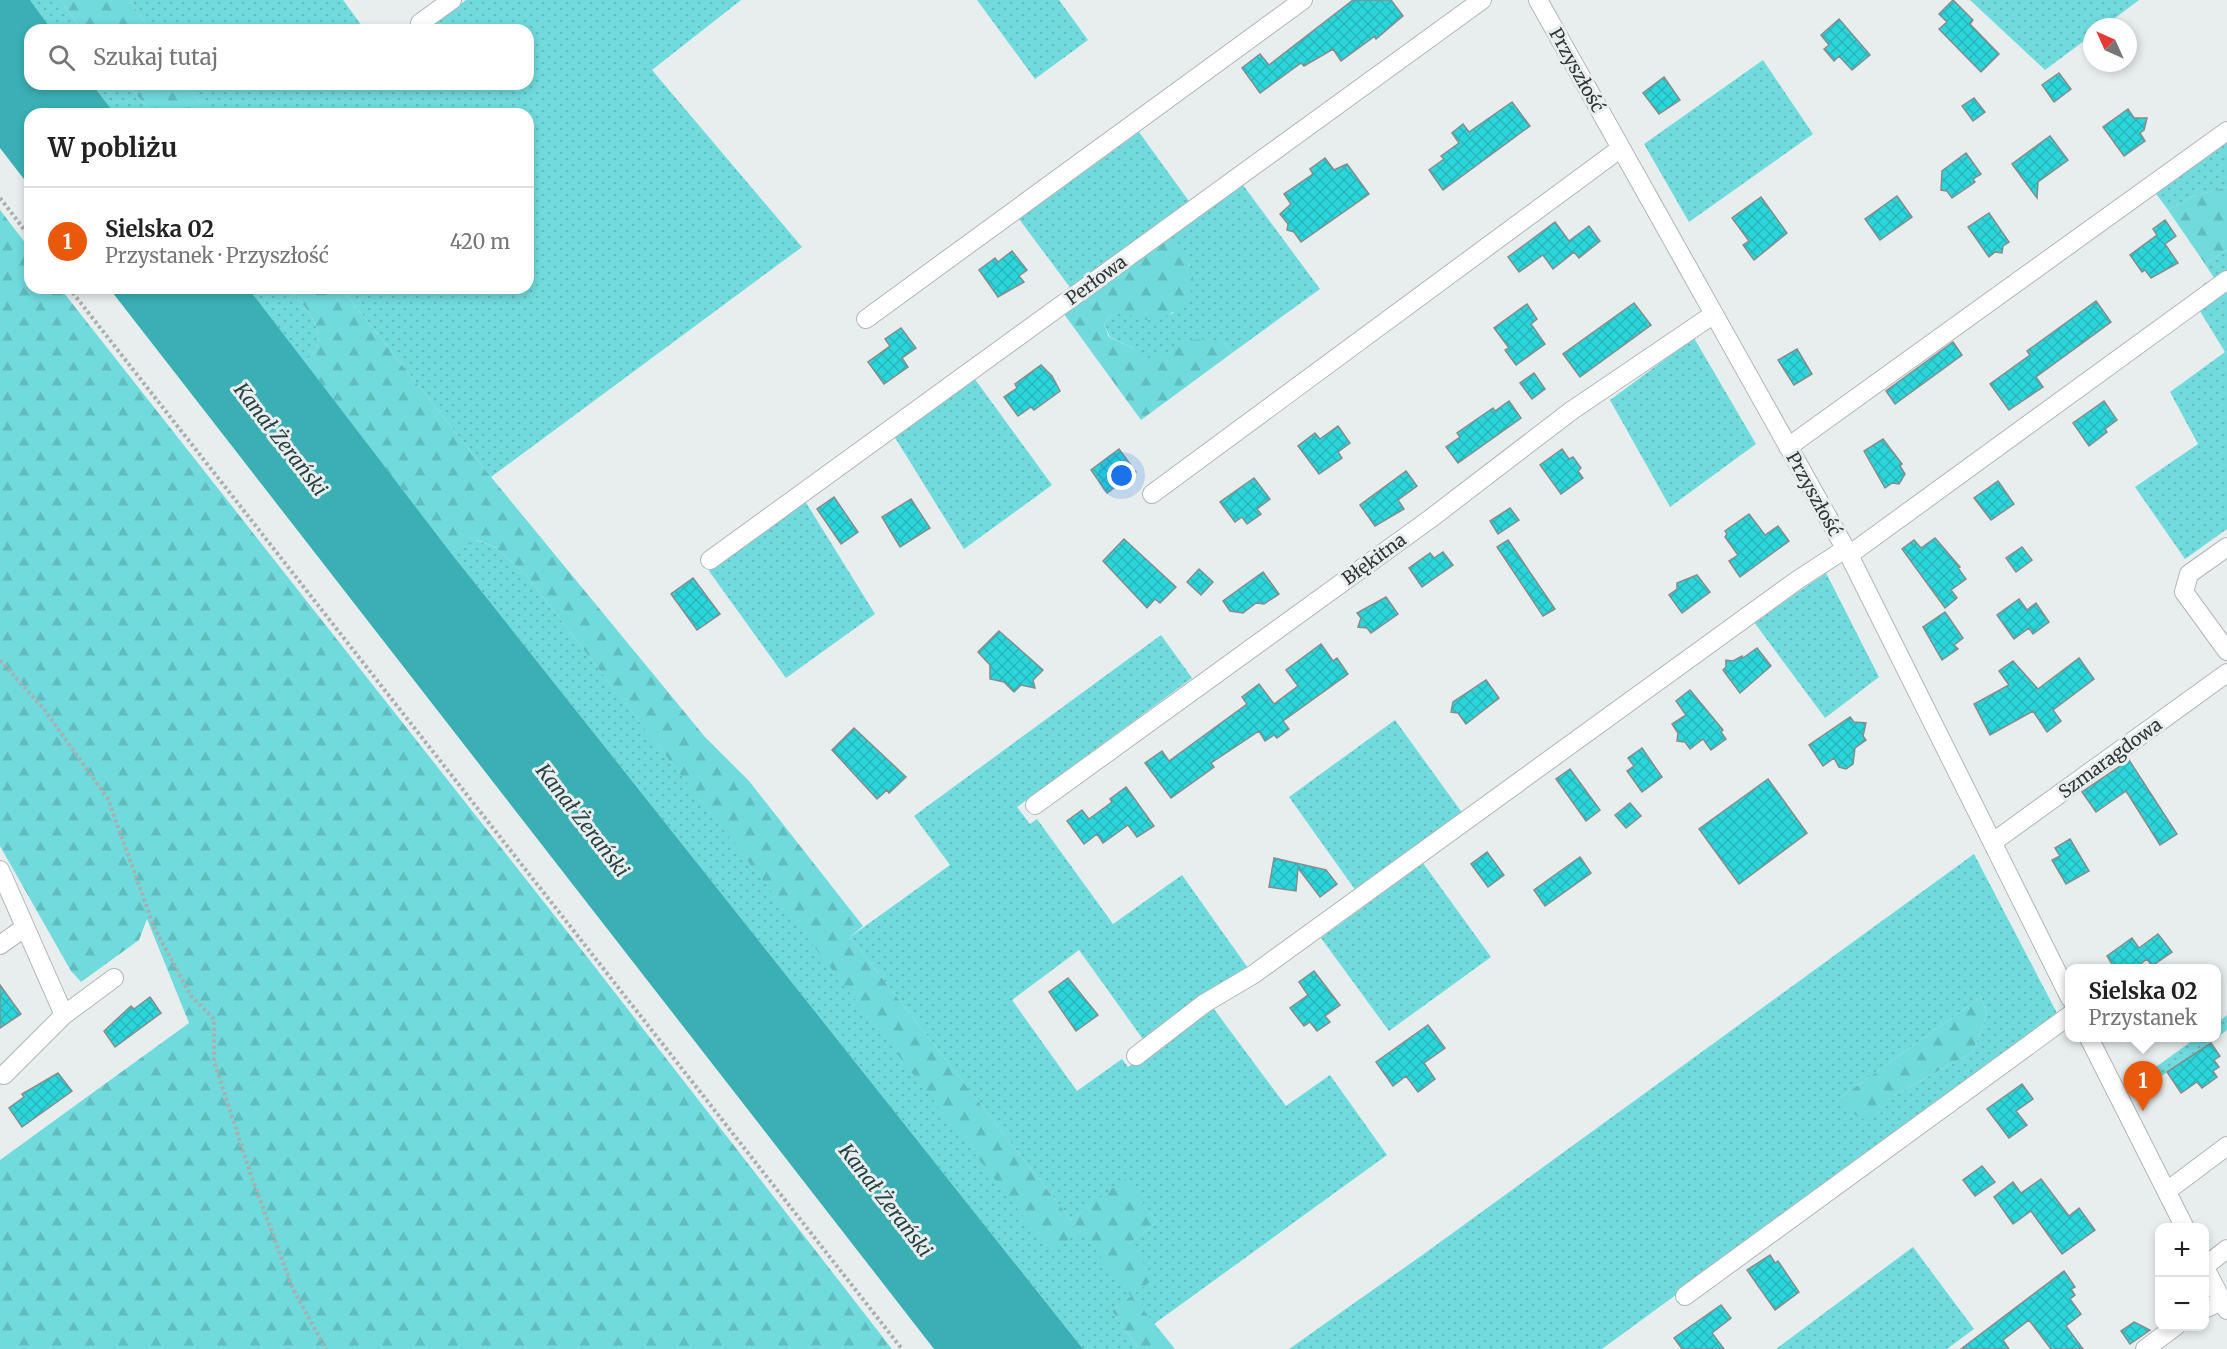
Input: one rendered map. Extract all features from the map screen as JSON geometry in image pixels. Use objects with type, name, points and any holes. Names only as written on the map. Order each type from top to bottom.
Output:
[{"type":"street","points":[[420,23],[452,0]]},
{"type":"street","points":[[866,319],[1303,0]]},
{"type":"street","name":"Perłowa","points":[[710,560],[1482,0]]},
{"type":"street","name":"Przyszłość","points":[[1538,0],[1847,552],[2065,989]]},
{"type":"street","points":[[1788,447],[2227,131]]},
{"type":"street","points":[[1152,494],[1621,148]]},
{"type":"street","points":[[1136,1056],[1205,1003],[1254,974],[1796,581],[1847,552],[2227,280]]},
{"type":"street","name":"Błękitna","points":[[1035,805],[1430,519],[1571,411],[1714,314]]},
{"type":"street","points":[[2227,547],[2189,574],[2184,592],[2227,651]]},
{"type":"street","name":"Szmaragdowa","points":[[1993,842],[2227,673]]},
{"type":"street","points":[[0,870],[64,1015]]},
{"type":"street","points":[[0,945],[24,928]]},
{"type":"street","points":[[4,1076],[64,1015],[114,978]]},
{"type":"street","points":[[1685,1296],[2065,1019]]},
{"type":"street","points":[[2091,1042],[2183,1223]]},
{"type":"street","points":[[2167,1191],[2227,1146]]},
{"type":"street","points":[[2209,1263],[2227,1249]]},
{"type":"street","points":[[2209,1274],[2225,1306],[2209,1308]]},
{"type":"street","points":[[2145,1349],[2169,1331]]},
{"type":"path","points":[[0,198],[24,229]]},
{"type":"path","points":[[74,294],[902,1349]]},
{"type":"path","points":[[0,660],[44,710],[108,799],[154,927],[191,996],[214,1019],[214,1061],[251,1175],[293,1289],[326,1349]]},
{"type":"green space","points":[[30,0],[60,0],[78,24],[48,24]]},
{"type":"green space","points":[[60,0],[130,0],[146,24],[78,24]]},
{"type":"green space","points":[[130,0],[343,0],[361,24],[146,24]]},
{"type":"green space","points":[[466,0],[741,0],[652,70],[802,247],[491,477],[346,294],[534,294],[534,108],[204,108],[191,90],[534,90],[534,24],[432,24]]},
{"type":"green space","points":[[977,0],[1059,0],[1088,40],[1035,79]]},
{"type":"green space","points":[[1970,0],[2139,0],[2115,18],[2083,18],[2083,42],[2045,70]]},
{"type":"green space","points":[[1763,60],[1813,134],[1689,222],[1644,144]]},
{"type":"green space","points":[[97,90],[132,90],[148,108],[110,108]]},
{"type":"green space","points":[[132,90],[191,90],[204,108],[148,108]]},
{"type":"green space","points":[[1139,132],[1191,204],[1072,290],[1019,219]]},
{"type":"green space","points":[[2227,138],[2227,187],[2194,196],[2168,210],[2154,191]]},
{"type":"green space","points":[[1240,181],[1320,289],[1232,353],[1224,342],[1151,360],[1140,358],[1133,348],[1110,337],[1104,324],[1109,317],[1120,311],[1152,320],[1173,313],[1190,266],[1167,236]]},
{"type":"green space","points":[[2227,187],[2227,250],[2205,264],[2168,210],[2194,196]]},
{"type":"green space","points":[[0,210],[24,241],[24,294],[65,294],[588,958],[892,1349],[0,1349],[0,1160],[189,1023],[147,919],[139,940],[81,982],[71,971],[0,846]]},
{"type":"green space","points":[[1167,236],[1191,270],[1192,287],[1188,296],[1174,311],[1159,319],[1147,320],[1119,312],[1109,317],[1104,324],[1109,337],[1133,348],[1141,358],[1147,359],[1153,359],[1180,344],[1196,340],[1224,342],[1232,353],[1141,420],[1064,314]]},
{"type":"green space","points":[[2227,250],[2227,529],[2185,559],[2135,487],[2198,444],[2170,392],[2225,352],[2198,308],[2204,283],[2216,281],[2205,264]]},
{"type":"green space","points":[[253,294],[295,294],[304,306],[313,320],[318,335],[316,348],[305,363]]},
{"type":"green space","points":[[295,294],[346,294],[491,477],[705,737],[749,781],[863,926],[850,937],[1071,1220],[1125,1179],[1157,1222],[1129,1244],[1155,1278],[1132,1296],[1175,1349],[1139,1349],[1112,1311],[1131,1296],[1081,1231],[1051,1252],[525,574],[495,547],[477,540],[451,553],[305,363],[318,343],[316,328],[309,313]]},
{"type":"green space","points":[[1694,338],[1756,444],[1670,507],[1610,400]]},
{"type":"green space","points":[[974,378],[1052,485],[964,549],[894,436]]},
{"type":"green space","points":[[805,501],[875,614],[786,678],[709,571]]},
{"type":"green space","points":[[476,540],[495,547],[525,574],[1051,1251],[1081,1231],[1129,1244],[1157,1222],[1125,1180],[1071,1220],[850,937],[950,865],[914,816],[1161,635],[1192,678],[1017,807],[1030,824],[1037,819],[1113,924],[1182,875],[1248,968],[1145,1042],[1079,950],[1012,1000],[1077,1091],[1122,1059],[1128,1067],[1211,1005],[1286,1106],[1330,1075],[1387,1155],[1154,1324],[1131,1296],[1112,1311],[1139,1349],[1083,1349],[451,553]]},
{"type":"green space","points":[[1826,573],[1879,677],[1825,718],[1754,622]]},
{"type":"green space","points":[[1395,720],[1463,814],[1356,891],[1289,797]]},
{"type":"green space","points":[[1974,854],[2058,1015],[1602,1349],[1289,1349],[1421,1256]],"holes":[[[1981,997],[1987,1014],[1973,1052],[1893,1096],[1840,1098]]]},
{"type":"green space","points":[[1423,863],[1491,957],[1389,1031],[1321,938]]},
{"type":"green space","points":[[1981,997],[1987,1014],[1973,1052],[1893,1096],[1880,1114],[1863,1119],[1852,1113],[1840,1098]]},
{"type":"green space","points":[[2227,1015],[2227,1030],[2221,1034],[2221,1020]]},
{"type":"green space","points":[[2190,1042],[2211,1042],[2143,1087],[2138,1080]]},
{"type":"green space","points":[[1913,1247],[1974,1329],[1947,1349],[1776,1349]]},
{"type":"water","points":[[0,0],[30,0],[48,24],[24,24],[24,90],[97,90],[110,108],[24,108],[24,179],[0,148]]},
{"type":"water","name":"Kanał Żerański","points":[[114,294],[253,294],[451,553],[1083,1349],[934,1349]]},
{"type":"building","points":[[1353,0],[1391,0],[1403,16],[1376,39],[1375,36],[1341,61],[1333,49],[1304,66],[1301,63],[1260,93],[1242,68],[1260,54],[1269,65]]},
{"type":"building","points":[[1953,0],[1973,20],[1970,24],[1999,54],[1981,72],[1939,29],[1947,22],[1939,14]]},
{"type":"building","points":[[1839,19],[1870,55],[1852,70],[1839,56],[1834,61],[1824,49],[1829,45],[1821,35]]},
{"type":"building","points":[[2059,73],[2071,89],[2054,102],[2042,85]]},
{"type":"building","points":[[1664,77],[1680,100],[1659,114],[1643,93]]},
{"type":"building","points":[[1974,98],[1985,112],[1973,121],[1962,106]]},
{"type":"building","points":[[1512,102],[1530,126],[1443,190],[1429,170],[1444,159],[1441,156],[1459,143],[1452,133],[1463,124],[1469,132]]},
{"type":"building","points":[[2128,109],[2134,118],[2147,118],[2144,130],[2140,133],[2145,141],[2124,156],[2103,127]]},
{"type":"building","points":[[2050,136],[2068,160],[2038,182],[2037,198],[2012,164]]},
{"type":"building","points":[[1966,153],[1981,174],[1973,179],[1975,182],[1952,198],[1947,191],[1941,190],[1942,171]]},
{"type":"building","points":[[1325,158],[1334,170],[1347,164],[1369,194],[1301,242],[1294,232],[1287,230],[1288,224],[1280,214],[1291,204],[1284,194],[1313,174],[1310,169]]},
{"type":"building","points":[[1897,196],[1912,217],[1880,240],[1865,219]]},
{"type":"building","points":[[1761,197],[1787,233],[1754,260],[1743,245],[1749,241],[1732,218]]},
{"type":"building","points":[[1989,213],[2009,242],[2003,246],[2002,253],[1995,252],[1989,257],[1968,227]]},
{"type":"building","points":[[2165,220],[2176,236],[2165,244],[2178,263],[2151,278],[2145,270],[2142,272],[2130,255],[2157,235],[2153,229]]},
{"type":"building","points":[[1555,222],[1569,241],[1589,226],[1600,241],[1579,258],[1574,252],[1553,269],[1543,255],[1519,272],[1508,257]]},
{"type":"building","points":[[1012,251],[1027,270],[1019,276],[1024,282],[998,297],[979,270],[995,258],[998,262]]},
{"type":"building","points":[[2096,301],[2111,322],[2036,377],[2043,387],[2009,410],[1990,384],[2030,355],[2027,351]]},
{"type":"building","points":[[1634,303],[1651,325],[1580,377],[1563,354]]},
{"type":"building","points":[[1527,304],[1537,319],[1531,324],[1545,344],[1516,365],[1505,350],[1509,348],[1494,328]]},
{"type":"building","points":[[901,328],[916,348],[902,358],[908,367],[884,384],[868,362],[890,346],[885,339]]},
{"type":"building","points":[[1953,342],[1962,355],[1895,404],[1886,391]]},
{"type":"building","points":[[1797,349],[1812,374],[1794,385],[1778,360]]},
{"type":"building","points":[[1041,365],[1052,376],[1060,391],[1034,410],[1031,407],[1018,416],[1004,397],[1017,388],[1015,384]]},
{"type":"building","points":[[1534,373],[1545,389],[1532,399],[1520,383]]},
{"type":"building","points":[[1509,401],[1521,418],[1458,463],[1446,447],[1460,437],[1457,433],[1493,408],[1495,411]]},
{"type":"building","points":[[2104,401],[2117,420],[2105,429],[2107,432],[2089,446],[2073,423]]},
{"type":"building","points":[[1338,426],[1350,443],[1338,452],[1342,458],[1319,474],[1298,446],[1315,433],[1320,439]]},
{"type":"building","points":[[1883,439],[1902,464],[1900,466],[1905,474],[1899,484],[1892,483],[1885,488],[1864,451]]},
{"type":"building","points":[[1119,449],[1136,472],[1107,493],[1091,470]]},
{"type":"building","points":[[1562,449],[1569,459],[1573,457],[1581,468],[1578,471],[1583,478],[1561,494],[1540,465]]},
{"type":"building","points":[[1406,471],[1417,486],[1398,500],[1404,509],[1375,526],[1360,505]]},
{"type":"building","points":[[1254,478],[1270,499],[1257,509],[1261,514],[1247,524],[1242,517],[1235,522],[1220,502]]},
{"type":"building","points":[[1998,481],[2014,504],[1991,520],[1974,498]]},
{"type":"building","points":[[834,497],[858,532],[841,544],[817,509]]},
{"type":"building","points":[[911,499],[930,528],[900,547],[882,517]]},
{"type":"building","points":[[1510,508],[1519,520],[1498,534],[1490,521]]},
{"type":"building","points":[[1749,514],[1765,535],[1778,526],[1789,541],[1740,577],[1729,561],[1738,555],[1725,537],[1727,534],[1725,531]]},
{"type":"building","points":[[1935,538],[1960,567],[1958,568],[1966,579],[1951,590],[1957,598],[1945,608],[1902,549],[1914,540],[1921,548]]},
{"type":"building","points":[[1124,539],[1176,587],[1160,603],[1155,599],[1147,608],[1103,561]]},
{"type":"building","points":[[1508,540],[1555,609],[1543,616],[1497,547]]},
{"type":"building","points":[[2022,547],[2032,560],[2016,572],[2006,558]]},
{"type":"building","points":[[1443,552],[1453,565],[1422,587],[1409,568],[1430,553],[1434,558]]},
{"type":"building","points":[[1199,569],[1213,582],[1201,595],[1187,582]]},
{"type":"building","points":[[1263,572],[1279,594],[1264,604],[1256,603],[1243,613],[1230,611],[1223,601]]},
{"type":"building","points":[[1697,575],[1710,592],[1682,613],[1669,595],[1677,589],[1677,583]]},
{"type":"building","points":[[693,578],[720,614],[697,630],[671,594]]},
{"type":"building","points":[[1386,597],[1398,614],[1371,633],[1367,628],[1358,627],[1361,618],[1357,613]]},
{"type":"building","points":[[2019,599],[2027,610],[2036,603],[2049,622],[2033,634],[2029,628],[2014,639],[1997,615]]},
{"type":"building","points":[[1945,612],[1963,638],[1954,645],[1958,649],[1942,660],[1923,627]]},
{"type":"building","points":[[999,631],[1043,670],[1033,680],[1035,688],[1021,685],[1014,692],[1004,682],[990,679],[990,665],[978,652]]},
{"type":"building","points":[[1321,644],[1333,661],[1337,658],[1348,674],[1283,721],[1289,729],[1277,738],[1274,735],[1265,741],[1259,731],[1211,763],[1214,767],[1171,798],[1145,763],[1162,751],[1169,761],[1247,704],[1242,697],[1259,684],[1274,704],[1298,686],[1286,670]]},
{"type":"building","points":[[1757,648],[1771,666],[1740,693],[1723,670],[1726,667],[1726,660],[1733,661],[1742,656],[1743,658]]},
{"type":"building","points":[[2079,658],[2094,679],[2053,710],[2061,721],[2047,732],[2033,711],[1990,735],[1974,704],[2009,685],[1999,671],[2013,661],[2038,689]]},
{"type":"building","points":[[1486,680],[1499,698],[1466,724],[1458,713],[1451,712],[1453,702]]},
{"type":"building","points":[[1690,690],[1723,730],[1721,732],[1726,739],[1711,750],[1703,739],[1690,749],[1685,742],[1677,741],[1678,733],[1672,724],[1686,715],[1676,701]]},
{"type":"building","points":[[1850,717],[1854,722],[1866,723],[1863,736],[1866,740],[1855,748],[1853,764],[1846,769],[1839,767],[1834,758],[1823,766],[1809,745]]},
{"type":"building","points":[[854,728],[906,777],[889,793],[887,790],[877,799],[832,750]]},
{"type":"building","points":[[1642,748],[1662,777],[1642,792],[1627,771],[1634,766],[1628,758]]},
{"type":"building","points":[[2129,760],[2177,834],[2160,845],[2126,791],[2096,812],[2082,792]]},
{"type":"building","points":[[1570,769],[1600,810],[1586,821],[1556,779]]},
{"type":"building","points":[[1768,779],[1807,833],[1739,884],[1699,829]]},
{"type":"building","points":[[1126,787],[1154,826],[1137,837],[1128,825],[1103,843],[1097,834],[1084,844],[1067,821],[1082,810],[1089,819],[1112,802],[1110,799]]},
{"type":"building","points":[[1630,803],[1641,816],[1626,828],[1615,815]]},
{"type":"building","points":[[2070,839],[2089,871],[2066,884],[2052,860],[2060,856],[2055,848]]},
{"type":"building","points":[[1487,852],[1504,875],[1488,887],[1471,864]]},
{"type":"building","points":[[1580,857],[1591,873],[1545,906],[1534,890]]},
{"type":"building","points":[[1274,858],[1326,870],[1337,884],[1320,897],[1298,868],[1296,891],[1269,887]]},
{"type":"building","points":[[2158,934],[2172,952],[2155,964],[2151,964],[2147,959],[2140,964],[2112,964],[2107,956],[2132,938],[2139,948]]},
{"type":"building","points":[[1314,971],[1340,1005],[1325,1016],[1330,1022],[1317,1031],[1310,1022],[1304,1026],[1290,1008],[1308,995],[1299,982]]},
{"type":"building","points":[[1068,978],[1098,1015],[1076,1031],[1049,992]]},
{"type":"building","points":[[0,985],[21,1014],[0,1028]]},
{"type":"building","points":[[150,997],[161,1013],[115,1047],[104,1031],[131,1006],[134,1009]]},
{"type":"building","points":[[1428,1025],[1445,1048],[1424,1063],[1435,1079],[1418,1092],[1406,1076],[1393,1086],[1376,1062]]},
{"type":"building","points":[[2211,1043],[2220,1056],[2214,1060],[2219,1067],[2213,1071],[2217,1077],[2202,1088],[2197,1082],[2181,1093],[2167,1072]]},
{"type":"building","points":[[58,1073],[72,1091],[22,1127],[9,1108],[24,1097],[22,1094]]},
{"type":"building","points":[[2022,1084],[2033,1099],[2016,1111],[2027,1125],[2009,1138],[1987,1109]]},
{"type":"building","points":[[1982,1166],[1995,1182],[1975,1196],[1963,1180]]},
{"type":"building","points":[[2041,1179],[2069,1216],[2079,1208],[2095,1230],[2062,1254],[2031,1211],[2013,1224],[1994,1197],[2013,1182],[2021,1193]]},
{"type":"building","points":[[1770,1255],[1775,1263],[1778,1261],[1799,1292],[1775,1310],[1747,1270]]},
{"type":"building","points":[[2064,1271],[2075,1287],[2071,1289],[2075,1295],[2070,1299],[2081,1314],[2066,1326],[2083,1349],[2051,1349],[2029,1320],[2003,1340],[2009,1349],[1961,1349]]},
{"type":"building","points":[[1721,1305],[1731,1318],[1712,1333],[1724,1349],[1682,1349],[1674,1338]]},
{"type":"building","points":[[2134,1322],[2150,1330],[2130,1344],[2121,1331]]},
{"type":"place","name":"Sielska 02","points":[[2143,1111]]}]
